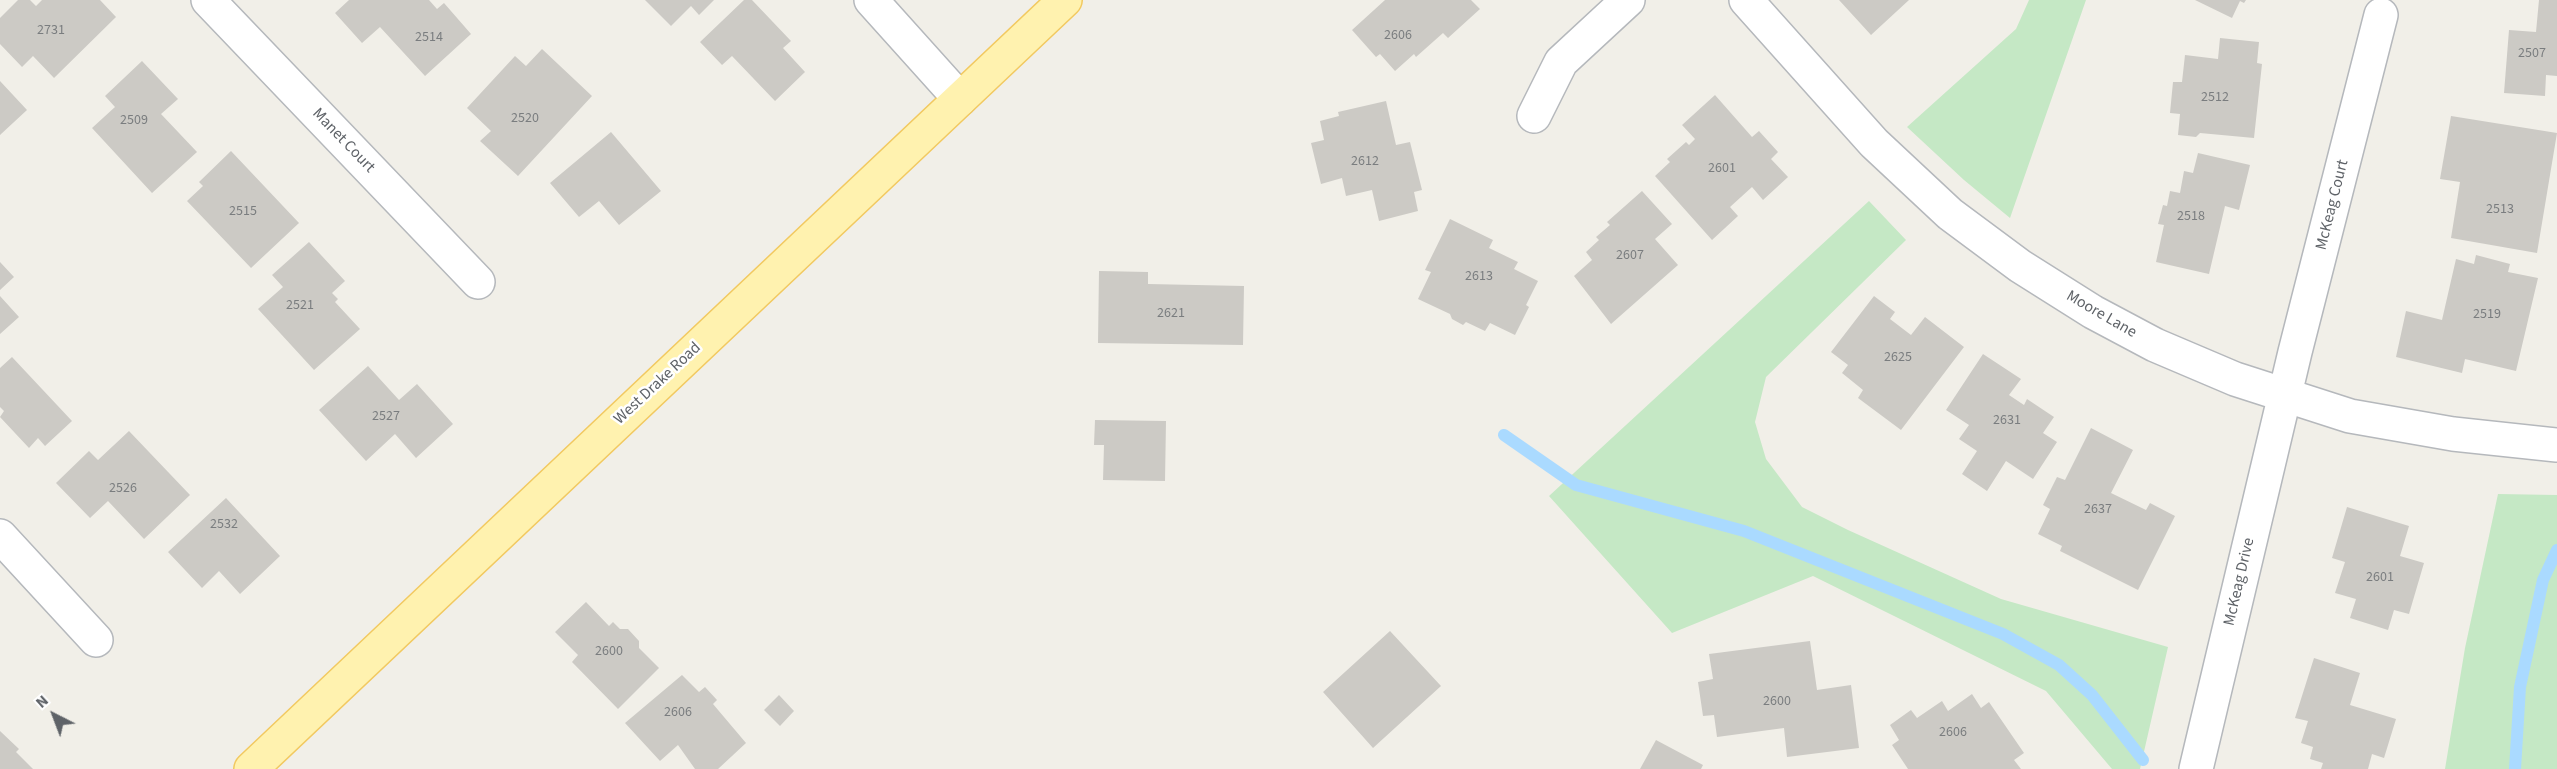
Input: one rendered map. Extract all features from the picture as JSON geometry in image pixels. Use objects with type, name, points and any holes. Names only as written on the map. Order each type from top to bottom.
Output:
[{"type":"main road","name":"West Drake Road","points":[[251,769],[1065,0]]},
{"type":"street","name":"Manet Court","points":[[208,0],[478,282]]},
{"type":"street","points":[[871,0],[960,99]]},
{"type":"street","points":[[1534,116],[1561,62],[1628,0]]},
{"type":"street","name":"Moore Lane","points":[[1746,0],[1874,143],[1950,214],[2020,266],[2093,312],[2155,345],[2235,379],[2350,416],[2453,434],[2555,444]]},
{"type":"street","name":"McKeag Court","points":[[2285,396],[2381,15]]},
{"type":"street","name":"McKeag Drive","points":[[2196,769],[2285,396]]},
{"type":"street","points":[[0,536],[96,640]]},
{"type":"green space","points":[[2029,0],[2086,0],[2010,218],[1964,180],[1907,127],[2016,29]]},
{"type":"green space","points":[[1869,201],[1906,240],[1766,377],[1755,422],[1766,459],[1802,507],[1848,530],[2001,599],[2168,647],[2140,769],[2112,769],[2046,691],[1813,576],[1672,633],[1549,496]]},
{"type":"green space","points":[[2498,494],[2557,495],[2557,769],[2445,769],[2465,648]]},
{"type":"building","points":[[18,0],[30,0],[36,6],[42,0],[100,0],[116,17],[54,78],[33,56],[22,67],[0,44],[0,18]]},
{"type":"building","points":[[349,0],[429,0],[437,9],[444,3],[471,34],[425,76],[380,27],[362,43],[335,13]]},
{"type":"building","points":[[645,0],[714,0],[699,15],[691,6],[671,26]]},
{"type":"building","points":[[744,0],[752,0],[791,41],[783,48],[805,72],[775,101],[732,56],[722,65],[700,42]]},
{"type":"building","points":[[1385,0],[1471,0],[1480,9],[1448,38],[1443,33],[1416,57],[1414,54],[1395,71],[1380,54],[1376,57],[1352,30]]},
{"type":"building","points":[[1839,0],[1909,0],[1871,35]]},
{"type":"building","points":[[2195,0],[2246,0],[2244,3],[2240,1],[2232,18]]},
{"type":"building","points":[[2539,0],[2557,0],[2557,76],[2546,75],[2545,96],[2504,93],[2509,30],[2536,32]]},
{"type":"building","points":[[2220,38],[2259,42],[2257,63],[2262,64],[2254,138],[2200,133],[2196,137],[2178,135],[2180,114],[2170,113],[2173,82],[2182,82],[2185,55],[2218,59]]},
{"type":"building","points":[[542,49],[592,96],[518,176],[480,141],[491,131],[467,108],[515,56],[526,66]]},
{"type":"building","points":[[142,61],[178,99],[161,114],[197,152],[152,193],[92,128],[115,107],[105,96]]},
{"type":"building","points":[[0,81],[27,110],[0,135]]},
{"type":"building","points":[[1715,95],[1752,137],[1759,131],[1778,152],[1771,159],[1788,177],[1763,200],[1752,187],[1730,207],[1738,216],[1712,240],[1655,176],[1670,162],[1667,159],[1686,142],[1689,145],[1695,139],[1682,125]]},
{"type":"building","points":[[1386,101],[1396,145],[1410,142],[1422,190],[1414,192],[1418,211],[1379,221],[1372,190],[1346,196],[1342,178],[1321,184],[1311,143],[1324,140],[1320,121],[1339,116],[1338,112]]},
{"type":"building","points":[[2451,116],[2557,133],[2537,253],[2451,238],[2460,182],[2440,179]]},
{"type":"building","points":[[611,132],[661,191],[619,225],[599,201],[579,217],[550,183]]},
{"type":"building","points":[[231,151],[299,223],[251,268],[187,201],[203,186],[199,182]]},
{"type":"building","points":[[2198,153],[2250,165],[2239,210],[2225,206],[2209,274],[2156,262],[2164,225],[2158,224],[2163,205],[2167,206],[2170,191],[2180,193],[2184,171],[2193,173]]},
{"type":"building","points":[[1642,191],[1672,224],[1655,239],[1678,265],[1611,324],[1574,276],[1592,260],[1586,252],[1599,240],[1596,237],[1610,225],[1607,222]]},
{"type":"building","points":[[1450,219],[1493,240],[1489,248],[1518,262],[1514,269],[1538,281],[1526,305],[1529,307],[1515,335],[1490,323],[1485,331],[1466,322],[1463,325],[1452,319],[1450,314],[1418,299],[1431,272],[1425,270]]},
{"type":"building","points":[[309,242],[345,281],[332,293],[338,299],[335,302],[360,329],[314,370],[258,309],[283,287],[272,275]]},
{"type":"building","points":[[2476,255],[2510,264],[2508,272],[2538,278],[2516,371],[2465,359],[2462,373],[2396,357],[2406,311],[2442,320],[2456,259],[2474,264]]},
{"type":"building","points":[[0,262],[14,277],[0,290]]},
{"type":"building","points":[[1099,271],[1148,272],[1148,284],[1244,286],[1243,345],[1098,343]]},
{"type":"building","points":[[0,296],[19,317],[0,334]]},
{"type":"building","points":[[1874,296],[1895,312],[1890,319],[1911,335],[1925,317],[1964,347],[1901,430],[1858,398],[1863,390],[1842,373],[1848,365],[1831,352]]},
{"type":"building","points":[[1983,354],[2021,379],[2009,395],[2024,405],[2027,399],[2054,417],[2043,433],[2057,442],[2033,479],[2006,461],[1987,491],[1962,474],[1977,451],[1959,439],[1969,425],[1946,410]]},
{"type":"building","points":[[12,357],[72,421],[45,446],[38,438],[29,448],[0,417],[4,411],[0,407],[0,368]]},
{"type":"building","points":[[368,366],[399,400],[417,384],[453,424],[416,458],[395,434],[366,461],[319,410]]},
{"type":"building","points":[[1095,420],[1166,421],[1165,481],[1103,480],[1104,445],[1094,445]]},
{"type":"building","points":[[2091,428],[2133,450],[2111,493],[2146,510],[2150,503],[2175,516],[2138,590],[2060,551],[2062,546],[2038,534],[2050,509],[2043,505],[2057,477],[2065,480]]},
{"type":"building","points":[[129,431],[190,495],[144,539],[108,501],[90,518],[56,483],[89,451],[98,460]]},
{"type":"building","points":[[226,498],[280,556],[240,594],[219,571],[202,588],[168,552]]},
{"type":"building","points":[[2347,507],[2409,526],[2400,556],[2424,563],[2409,614],[2394,610],[2388,630],[2350,618],[2356,599],[2335,593],[2345,562],[2332,558]]},
{"type":"building","points":[[586,602],[609,626],[613,622],[620,629],[628,629],[639,641],[639,648],[659,668],[618,709],[572,662],[578,655],[555,632]]},
{"type":"building","points":[[1390,631],[1441,686],[1373,748],[1323,692]]},
{"type":"building","points":[[1810,641],[1817,690],[1851,685],[1859,748],[1787,757],[1784,728],[1717,737],[1714,715],[1703,716],[1698,682],[1713,679],[1709,654]]},
{"type":"building","points":[[2314,658],[2360,673],[2350,705],[2396,719],[2384,758],[2372,754],[2368,769],[2321,769],[2323,763],[2310,759],[2313,747],[2301,743],[2308,721],[2295,718]]},
{"type":"building","points":[[682,675],[699,692],[705,687],[717,700],[713,704],[746,743],[718,769],[695,769],[678,745],[660,761],[625,723]]},
{"type":"building","points":[[1972,694],[1981,708],[1989,702],[2024,753],[2014,760],[2021,769],[1908,769],[1892,745],[1899,740],[1890,725],[1911,710],[1917,718],[1942,701],[1948,711]]},
{"type":"building","points":[[779,695],[794,711],[780,726],[764,710]]},
{"type":"building","points":[[0,731],[19,749],[16,752],[33,769],[0,769]]},
{"type":"building","points":[[1656,740],[1703,765],[1701,769],[1640,769]]},
{"type":"waterway","points":[[1504,435],[1576,485],[1744,531],[2003,634],[2059,665],[2092,695],[2143,760]]},
{"type":"waterway","points":[[2515,769],[2520,687],[2543,580],[2557,550]]}]
